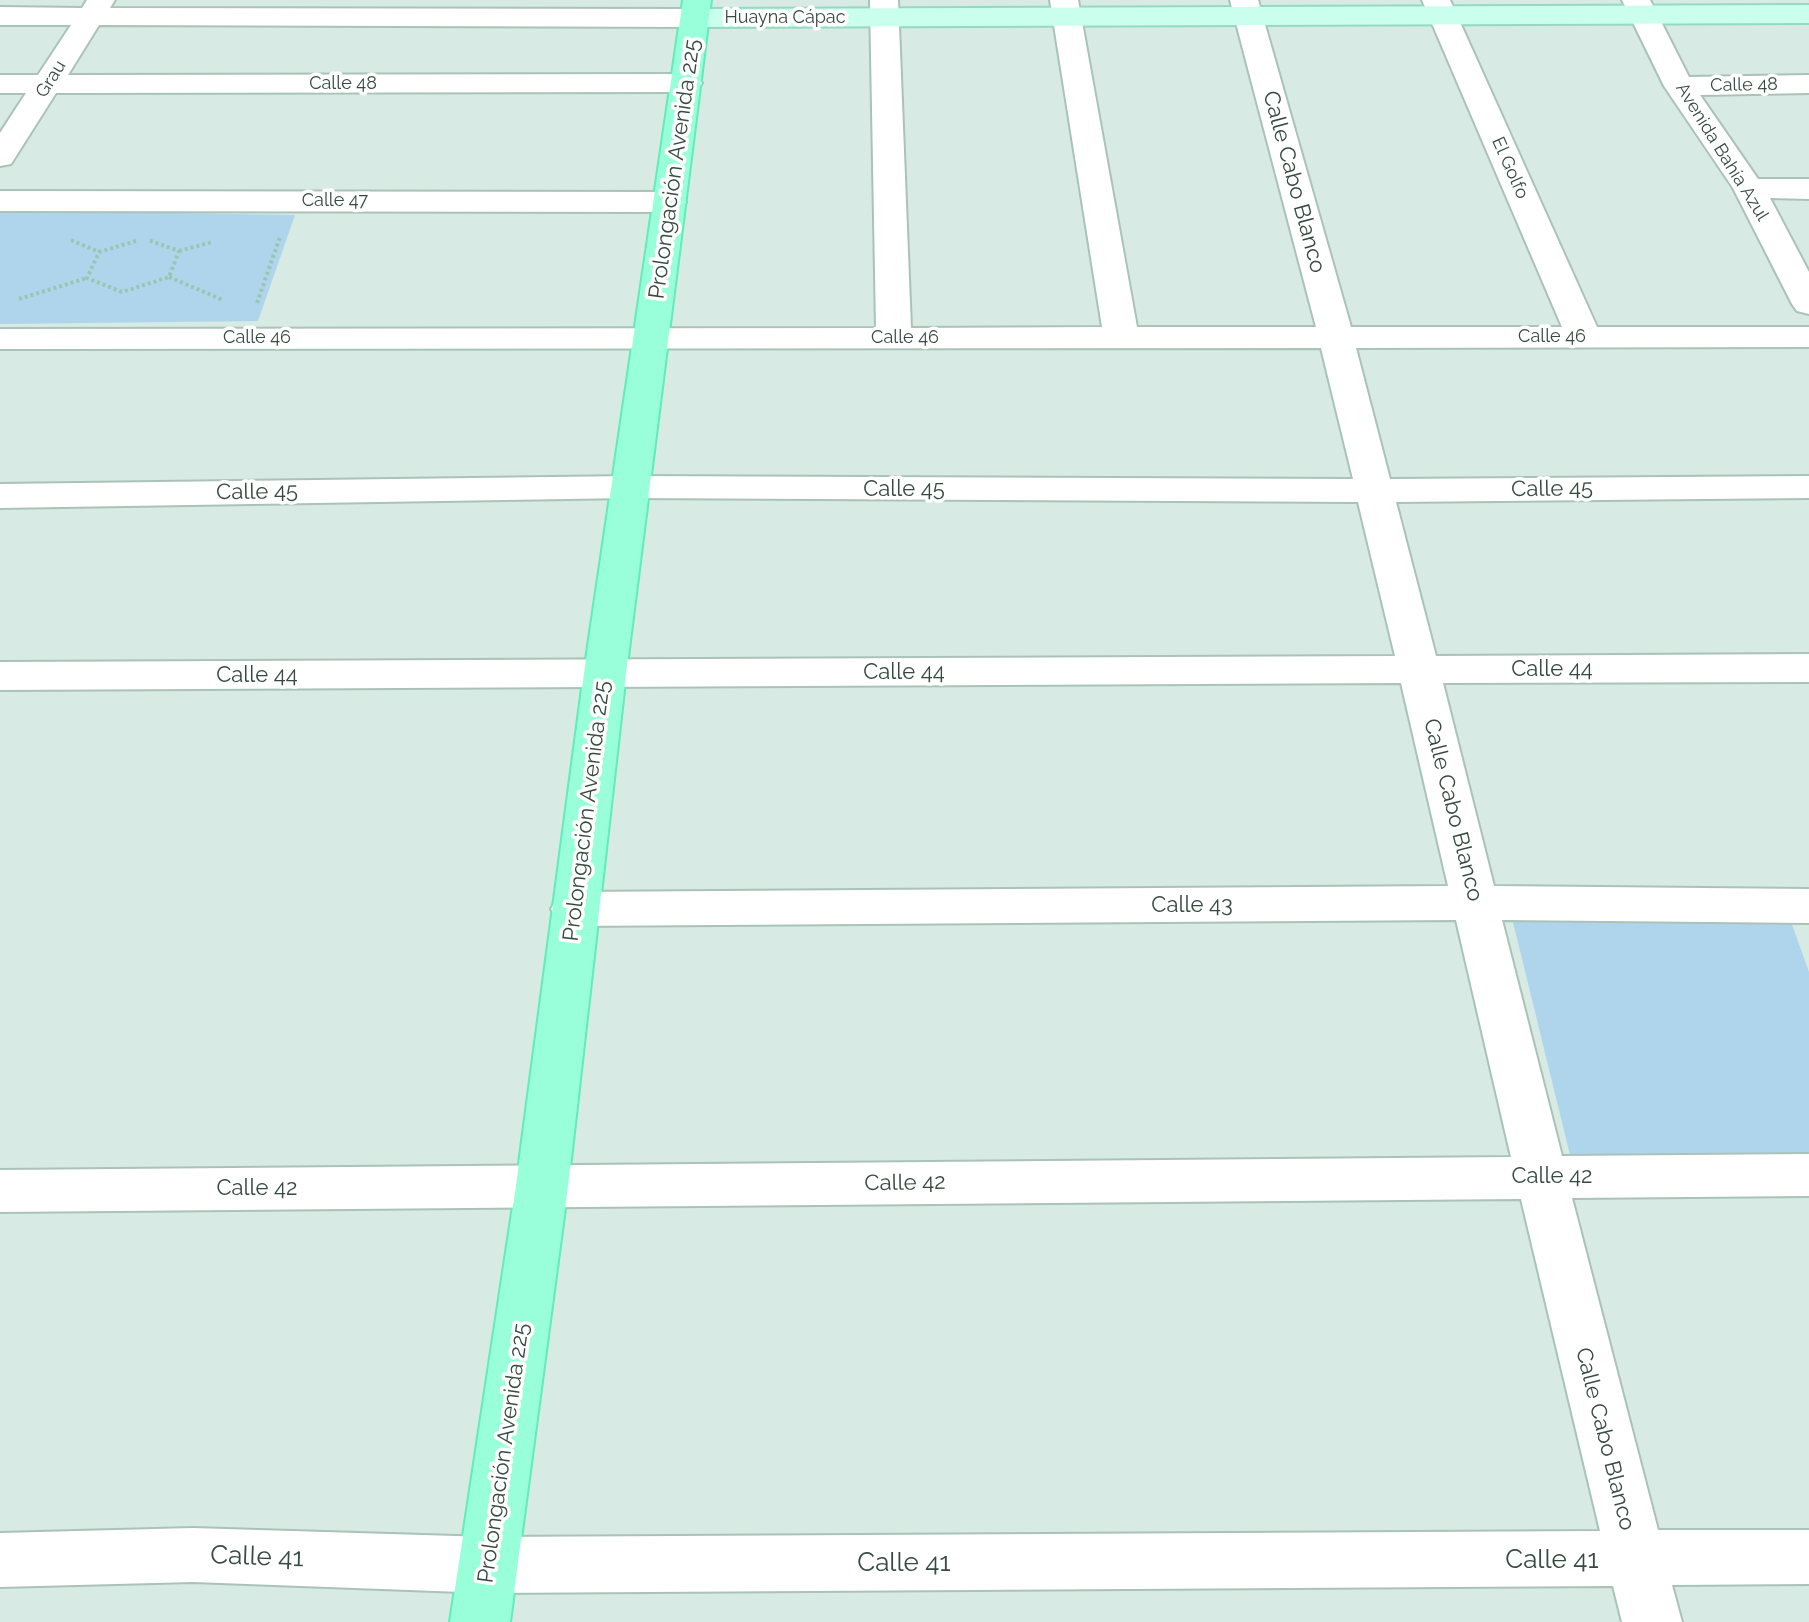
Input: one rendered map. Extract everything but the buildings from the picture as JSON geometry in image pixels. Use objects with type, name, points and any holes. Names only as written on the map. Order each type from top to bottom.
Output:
[{"type":"main road","name":"Huayna Cápac","points":[[696,9],[1639,7],[1809,14]]},
{"type":"main road","name":"Prolongación Avenida 225","points":[[480,1622],[542,1186],[574,909],[696,9]]},
{"type":"street","name":"Calle Cabo Blanco","points":[[1246,7],[1336,337],[1476,903],[1539,1176],[1652,1622]]},
{"type":"street","name":"El Golfo","points":[[1440,7],[1584,337]]},
{"type":"street","name":"Avenida Bahía Azul","points":[[1639,7],[1679,86],[1749,188],[1809,304]]},
{"type":"street","name":"Huayna Cápac","points":[[0,16],[96,8],[696,9]]},
{"type":"street","name":"Grau","points":[[0,157],[96,8]]},
{"type":"street","points":[[884,8],[894,338]]},
{"type":"street","points":[[1066,8],[1121,337]]},
{"type":"street","name":"Calle 48","points":[[0,84],[687,83]]},
{"type":"street","name":"Calle 48","points":[[1679,86],[1809,84]]},
{"type":"street","points":[[1749,188],[1809,189]]},
{"type":"street","name":"Calle 47","points":[[0,201],[670,202]]},
{"type":"street","name":"Calle 46","points":[[0,339],[1809,337]]},
{"type":"street","name":"Calle 45","points":[[0,496],[631,487],[1374,491],[1809,487]]},
{"type":"street","name":"Calle 44","points":[[0,676],[1809,668]]},
{"type":"street","name":"Calle 43","points":[[574,909],[1476,903],[1809,906]]},
{"type":"street","name":"Calle 42","points":[[0,1191],[1809,1175]]},
{"type":"street","name":"Calle 41","points":[[0,1560],[193,1555],[489,1565],[1809,1557]]},
{"type":"path","points":[[87,278],[99,252],[143,239],[179,251],[169,277]]},
{"type":"path","points":[[14,301],[87,278],[122,292],[169,277],[225,301]]},
{"type":"shaded area","points":[[0,0],[1809,0],[1809,1622],[0,1622]]},
{"type":"shaded area","points":[[0,210],[295,215],[258,321],[0,324]]},
{"type":"shaded area","points":[[1512,918],[1790,919],[1809,972],[1809,1156],[1570,1155]]}]
